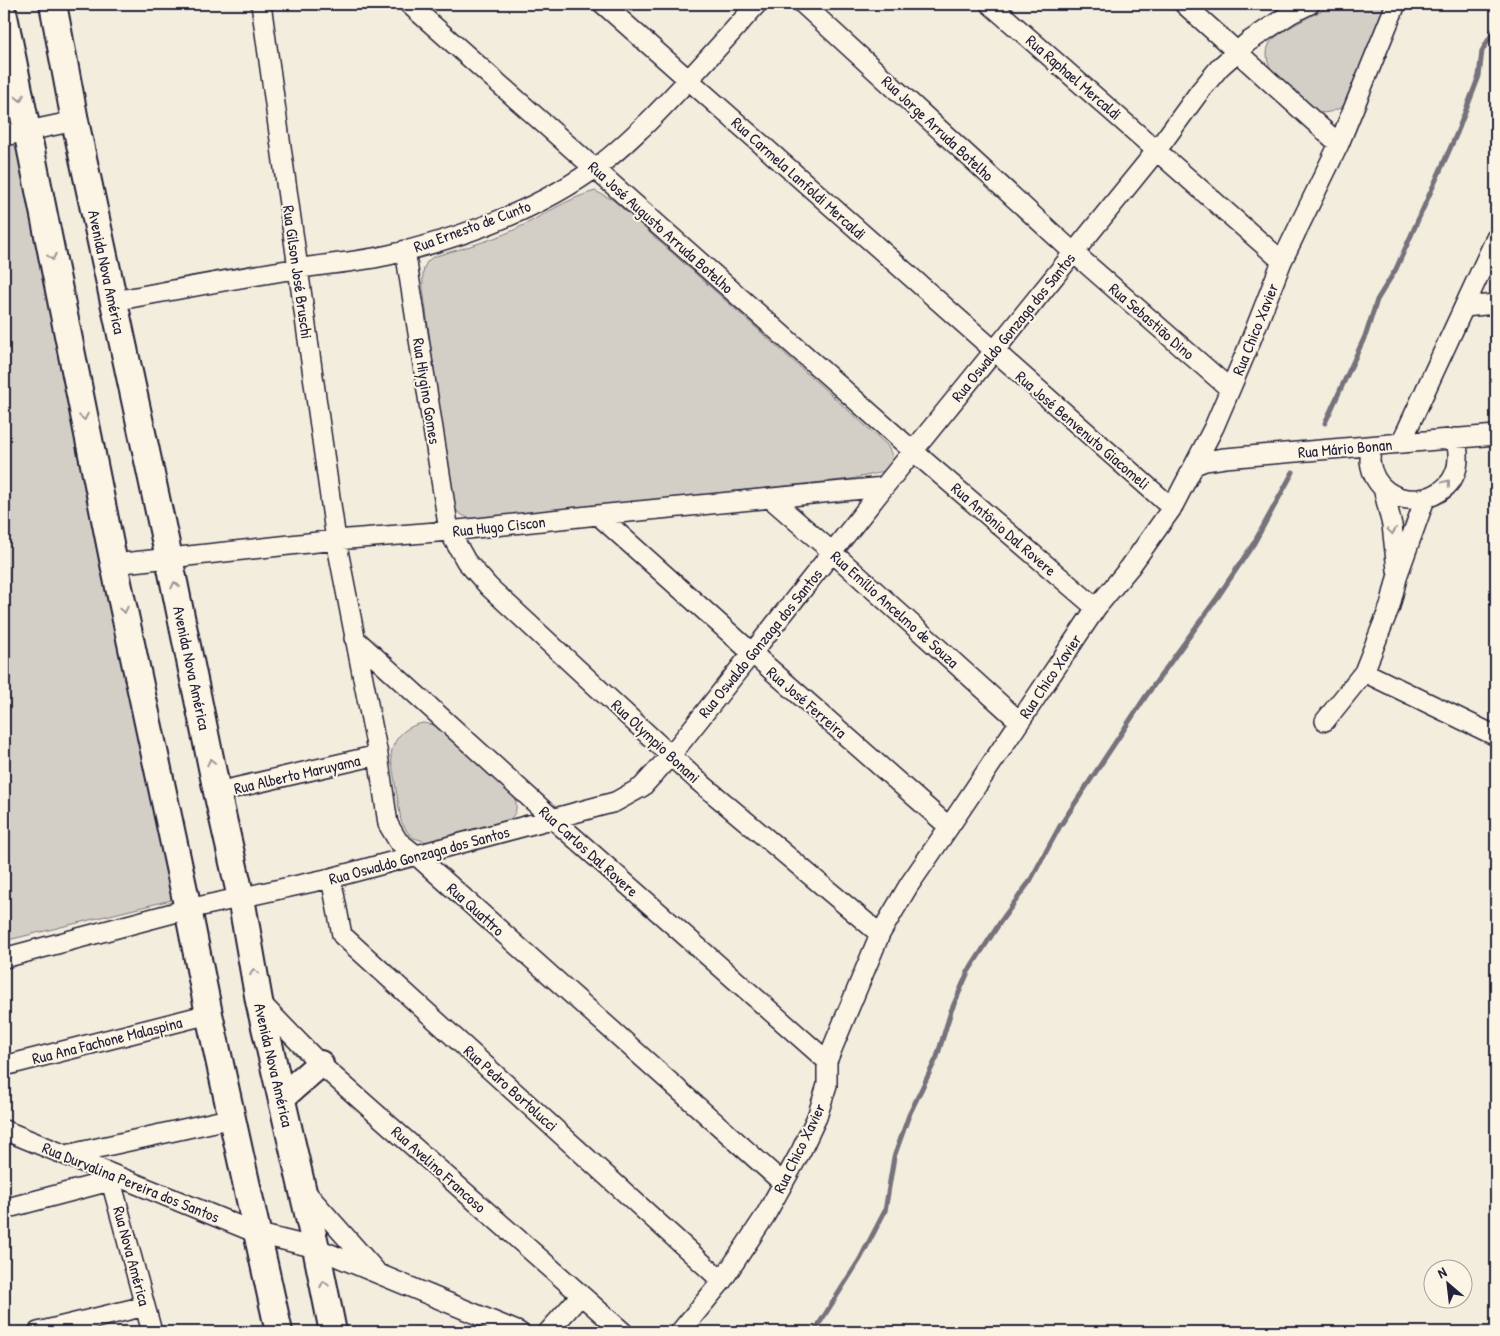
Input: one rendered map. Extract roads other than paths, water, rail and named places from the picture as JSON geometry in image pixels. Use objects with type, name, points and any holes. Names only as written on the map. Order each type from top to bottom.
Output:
[{"type":"street","name":"Avenida Nova América","points":[[53,4],[75,121],[240,898],[259,1001],[303,1189],[333,1332]]},
{"type":"street","name":"Rua Gilson José Bruschi","points":[[261,4],[336,540]]},
{"type":"street","name":"Rua José Augusto Arruda Botelho","points":[[409,4],[913,451]]},
{"type":"street","name":"Rua Carmela Lanfoldi Mercaldi","points":[[603,4],[994,351]]},
{"type":"street","name":"Rua Ernesto de Cunto","points":[[114,301],[298,268],[387,255],[478,228],[509,216],[543,200],[603,163],[633,136],[688,80],[756,4]]},
{"type":"street","name":"Rua Jorge Arruda Botelho","points":[[803,4],[1074,253]]},
{"type":"street","name":"Rua Raphael Mercaldi","points":[[990,4],[1282,261]]},
{"type":"street","points":[[1184,4],[1339,144]]},
{"type":"street","name":"Rua Oswaldo Gonzaga dos Santos","points":[[4,958],[188,909],[331,878],[417,856],[616,802],[642,787],[671,755],[884,487],[1157,150],[1220,67],[1237,51],[1290,14],[1310,4]]},
{"type":"street","name":"Rua Chico Xavier","points":[[680,1332],[722,1281],[765,1216],[801,1151],[817,1117],[827,1085],[827,1061],[880,934],[909,885],[950,827],[1096,608],[1130,567],[1172,508],[1214,428],[1282,261],[1339,144],[1396,4]]},
{"type":"street","points":[[4,16],[16,134],[114,564],[209,1014],[280,1332]]},
{"type":"street","points":[[16,134],[75,121]]},
{"type":"street","points":[[1401,443],[1496,238]]},
{"type":"street","name":"Rua Hiygino Gomes","points":[[405,250],[449,531]]},
{"type":"street","name":"Rua Sebastião Dino","points":[[1074,253],[1230,389]]},
{"type":"street","points":[[1464,306],[1496,304]]},
{"type":"street","name":"Rua José Benvenuto Giacomeli","points":[[994,351],[1172,508]]},
{"type":"street","name":"Rua Mário Bonan","points":[[1195,465],[1205,461],[1226,458],[1496,435]]},
{"type":"street","points":[[1371,446],[1370,461],[1374,476],[1383,488],[1396,496],[1410,500],[1425,499],[1439,492],[1450,482],[1457,468],[1458,453],[1455,438]]},
{"type":"street","name":"Rua Antônio Dal Rovere","points":[[913,451],[1096,608]]},
{"type":"street","name":"Rua Hugo Ciscon","points":[[114,564],[336,540],[449,531],[884,487]]},
{"type":"street","points":[[1383,488],[1392,525],[1398,574]]},
{"type":"street","name":"Rua Emílio Ancelmo de Souza","points":[[770,498],[1019,722]]},
{"type":"street","points":[[1325,721],[1364,672],[1390,606],[1398,574],[1425,499]]},
{"type":"street","name":"Rua José Ferreira","points":[[598,515],[950,827]]},
{"type":"street","name":"Rua Olympio Bonani","points":[[449,531],[466,561],[489,587],[697,780],[880,934]]},
{"type":"street","name":"Rua Quattro","points":[[336,540],[378,755],[388,824],[398,840],[783,1183]]},
{"type":"street","name":"Rua Carlos Dal Rovere","points":[[354,638],[553,819],[827,1061]]},
{"type":"street","points":[[1364,672],[1496,736]]},
{"type":"street","name":"Rua Alberto Maruyama","points":[[217,792],[378,755]]},
{"type":"street","name":"Rua Pedro Bortolucci","points":[[331,878],[342,935],[722,1281]]},
{"type":"street","name":"Rua Avelino Francoso","points":[[259,1001],[320,1064],[623,1332]]},
{"type":"street","name":"Rua Ana Fachone Malaspina","points":[[4,1066],[209,1014]]},
{"type":"street","points":[[282,1097],[320,1064]]},
{"type":"street","points":[[66,1155],[233,1118]]},
{"type":"street","name":"Rua Durvalina Pereira dos Santos","points":[[4,1130],[66,1155],[116,1179],[259,1234],[316,1248],[519,1332]]},
{"type":"street","points":[[4,1209],[116,1179]]},
{"type":"street","name":"Rua Nova América","points":[[116,1179],[152,1332]]},
{"type":"street","points":[[303,1189],[380,1275]]},
{"type":"street","points":[[548,1332],[581,1295]]},
{"type":"street","points":[[38,1332],[145,1306]]},
{"type":"waterway","points":[[1325,423],[1366,334],[1377,300],[1396,269],[1457,133],[1479,76],[1482,51],[1496,27]]},
{"type":"waterway","points":[[814,1332],[860,1259],[885,1211],[894,1157],[909,1115],[937,1057],[951,1011],[968,972],[1030,881],[1060,826],[1146,696],[1254,543],[1293,472]]}]
